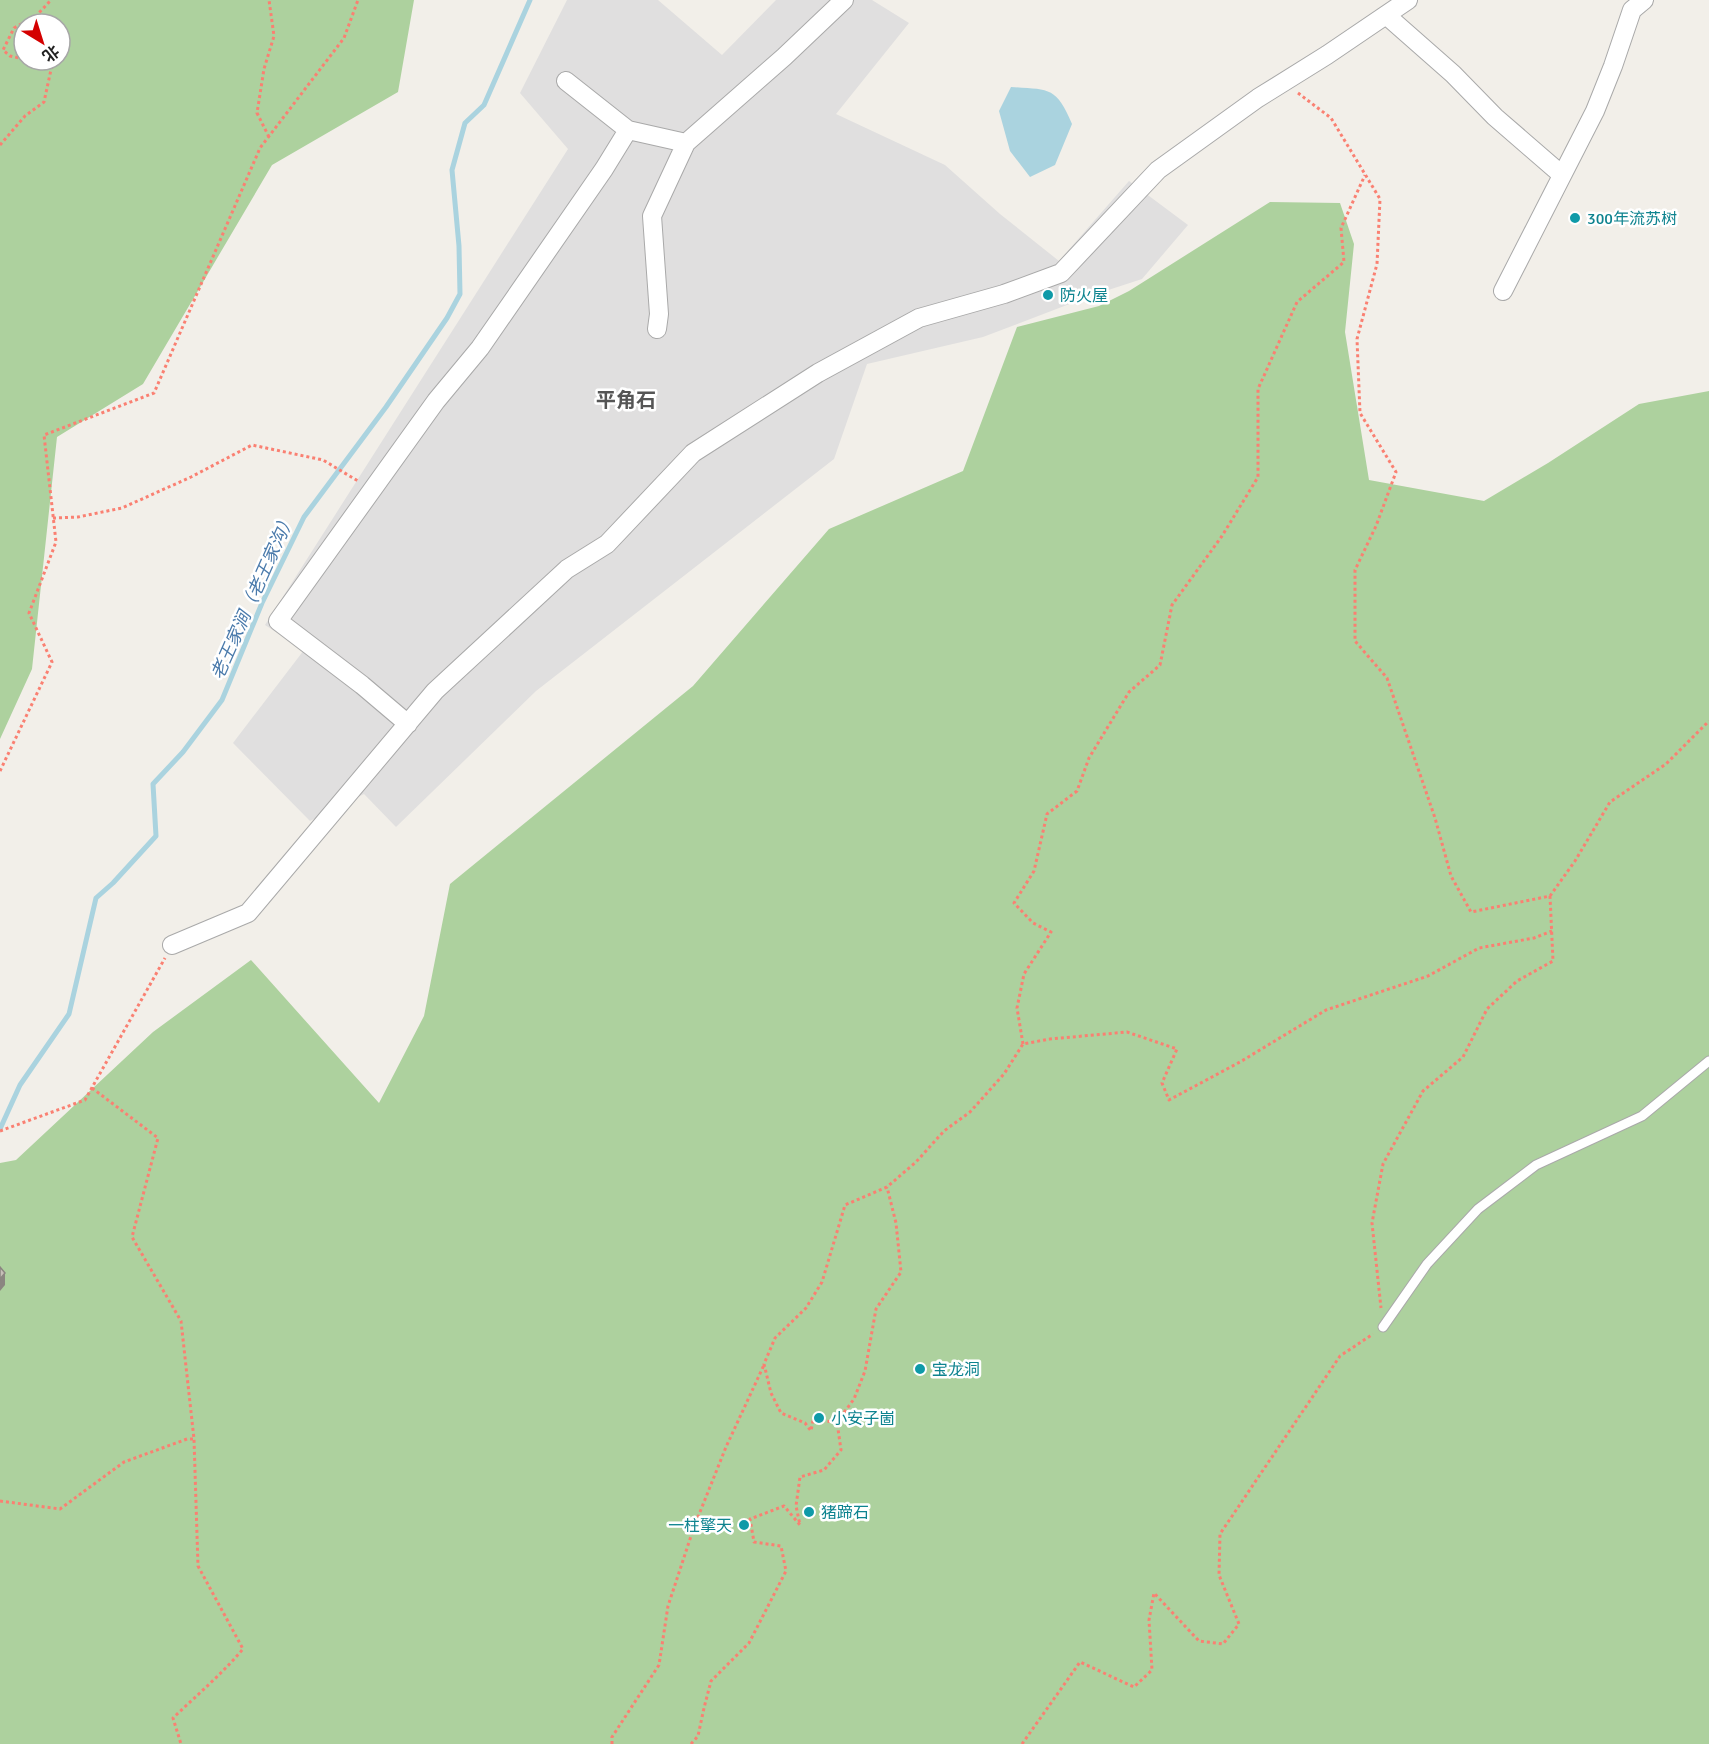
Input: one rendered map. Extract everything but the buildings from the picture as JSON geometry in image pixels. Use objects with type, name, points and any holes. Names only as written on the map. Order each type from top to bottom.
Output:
[{"type":"street","points":[[657,329],[659,314],[652,216],[686,143],[784,57],[844,0]]},
{"type":"street","points":[[172,945],[248,913],[435,691],[567,569],[607,544],[693,453],[818,374],[919,318],[1004,294],[1061,273],[1158,170],[1258,98],[1408,0]]},
{"type":"street","points":[[1503,291],[1595,111],[1632,10],[1644,0]]},
{"type":"street","points":[[1386,15],[1453,74],[1495,117],[1562,174]]},
{"type":"street","points":[[566,81],[628,130],[686,143]]},
{"type":"street","points":[[408,724],[363,686],[278,621],[436,401],[480,348],[628,130]]},
{"type":"lane","points":[[1383,1327],[1427,1264],[1478,1209],[1536,1165],[1642,1116],[1709,1061]]},
{"type":"path","points":[[40,12],[51,0]]},
{"type":"path","points":[[269,0],[274,36],[264,69],[256,112],[269,137]]},
{"type":"path","points":[[0,771],[52,662],[28,613],[56,542],[44,435],[154,393],[260,148],[344,38],[358,0]]},
{"type":"path","points":[[12,32],[3,50],[12,56]]},
{"type":"path","points":[[0,145],[25,116],[44,102],[50,72]]},
{"type":"path","points":[[1283,82],[1331,118],[1380,200],[1377,264],[1358,339],[1360,413],[1396,472],[1376,525],[1355,570],[1355,641],[1387,678],[1435,818],[1451,876],[1472,912],[1550,896]]},
{"type":"path","points":[[612,1744],[612,1737],[659,1665],[668,1606],[694,1527],[726,1447],[776,1338],[806,1308],[822,1282],[845,1205],[887,1187],[916,1162],[944,1131],[970,1112],[1004,1074],[1023,1044],[1017,1008],[1024,974],[1051,932],[1033,923],[1014,903],[1034,871],[1047,814],[1077,791],[1089,758],[1129,692],[1160,665],[1172,605],[1222,536],[1258,477],[1258,389],[1297,302],[1344,262],[1341,228],[1365,175]]},
{"type":"path","points":[[53,518],[78,517],[122,508],[191,477],[252,445],[323,460],[372,490]]},
{"type":"path","points":[[1022,1744],[1080,1662],[1134,1687],[1152,1670],[1149,1620],[1154,1593],[1199,1641],[1223,1644],[1239,1624],[1219,1575],[1220,1534],[1340,1356],[1383,1327],[1372,1223],[1383,1164],[1423,1091],[1463,1057],[1487,1009],[1517,981],[1553,961],[1550,896],[1575,861],[1610,802],[1666,764],[1709,721]]},
{"type":"path","points":[[1023,1044],[1050,1039],[1127,1032],[1178,1049],[1162,1083],[1169,1100],[1240,1062],[1326,1010],[1428,976],[1479,948],[1534,938],[1552,931]]},
{"type":"path","points":[[0,1131],[85,1100],[172,945]]},
{"type":"path","points":[[92,1088],[158,1138],[132,1237],[181,1321],[194,1439],[198,1566],[243,1649],[224,1672],[200,1691],[173,1718],[181,1744]]},
{"type":"path","points":[[691,1744],[699,1736],[711,1681],[748,1643],[786,1571],[780,1546],[754,1542],[750,1519],[784,1506],[800,1525],[796,1506],[800,1477],[824,1470],[841,1450],[837,1422],[854,1399],[865,1371],[876,1309],[901,1272],[896,1223],[887,1187]]},
{"type":"path","points":[[764,1364],[771,1393],[781,1413],[805,1424],[812,1431],[813,1420],[837,1422]]},
{"type":"path","points":[[0,1501],[60,1509],[124,1462],[187,1439],[194,1439]]},
{"type":"shaded area","points":[[567,0],[658,0],[722,55],[776,0],[872,0],[909,23],[836,114],[945,165],[1000,214],[1059,261],[1129,181],[1188,225],[1142,279],[983,337],[867,364],[834,459],[536,691],[396,827],[364,794],[310,821],[233,743],[304,650],[265,625],[568,149],[520,93]]},
{"type":"green space","points":[[0,0],[414,0],[398,92],[272,165],[143,384],[57,437],[32,669],[0,739]]},
{"type":"green space","points":[[1270,202],[1340,203],[1354,244],[1345,332],[1369,480],[1484,501],[1639,404],[1709,391],[1709,1744],[0,1744],[0,1163],[16,1160],[153,1032],[251,960],[379,1103],[424,1016],[450,884],[693,686],[829,529],[963,471],[1017,327],[1099,306],[1129,291]]},
{"type":"water","points":[[1011,87],[1050,92],[1061,103],[1072,124],[1055,165],[1030,177],[1010,151],[999,111]]},
{"type":"waterway","name":"老王家涧（老王家沟）","points":[[0,1129],[20,1085],[69,1014],[96,898],[156,836],[153,784],[183,752],[222,700],[262,603],[304,517],[386,407],[447,318],[460,294],[459,246],[452,170],[465,123],[484,105],[530,0]]},
{"type":"place","name":"300年流苏树","points":[[1575,218]]},
{"type":"place","name":"防火屋","points":[[1048,295]]},
{"type":"place","name":"宝龙洞","points":[[920,1369]]},
{"type":"place","name":"小安子崮","points":[[819,1418]]},
{"type":"place","name":"猪蹄石","points":[[809,1512]]},
{"type":"place","name":"一柱擎天","points":[[744,1525]]},
{"type":"district","name":"平角石","points":[[626,400]]}]
